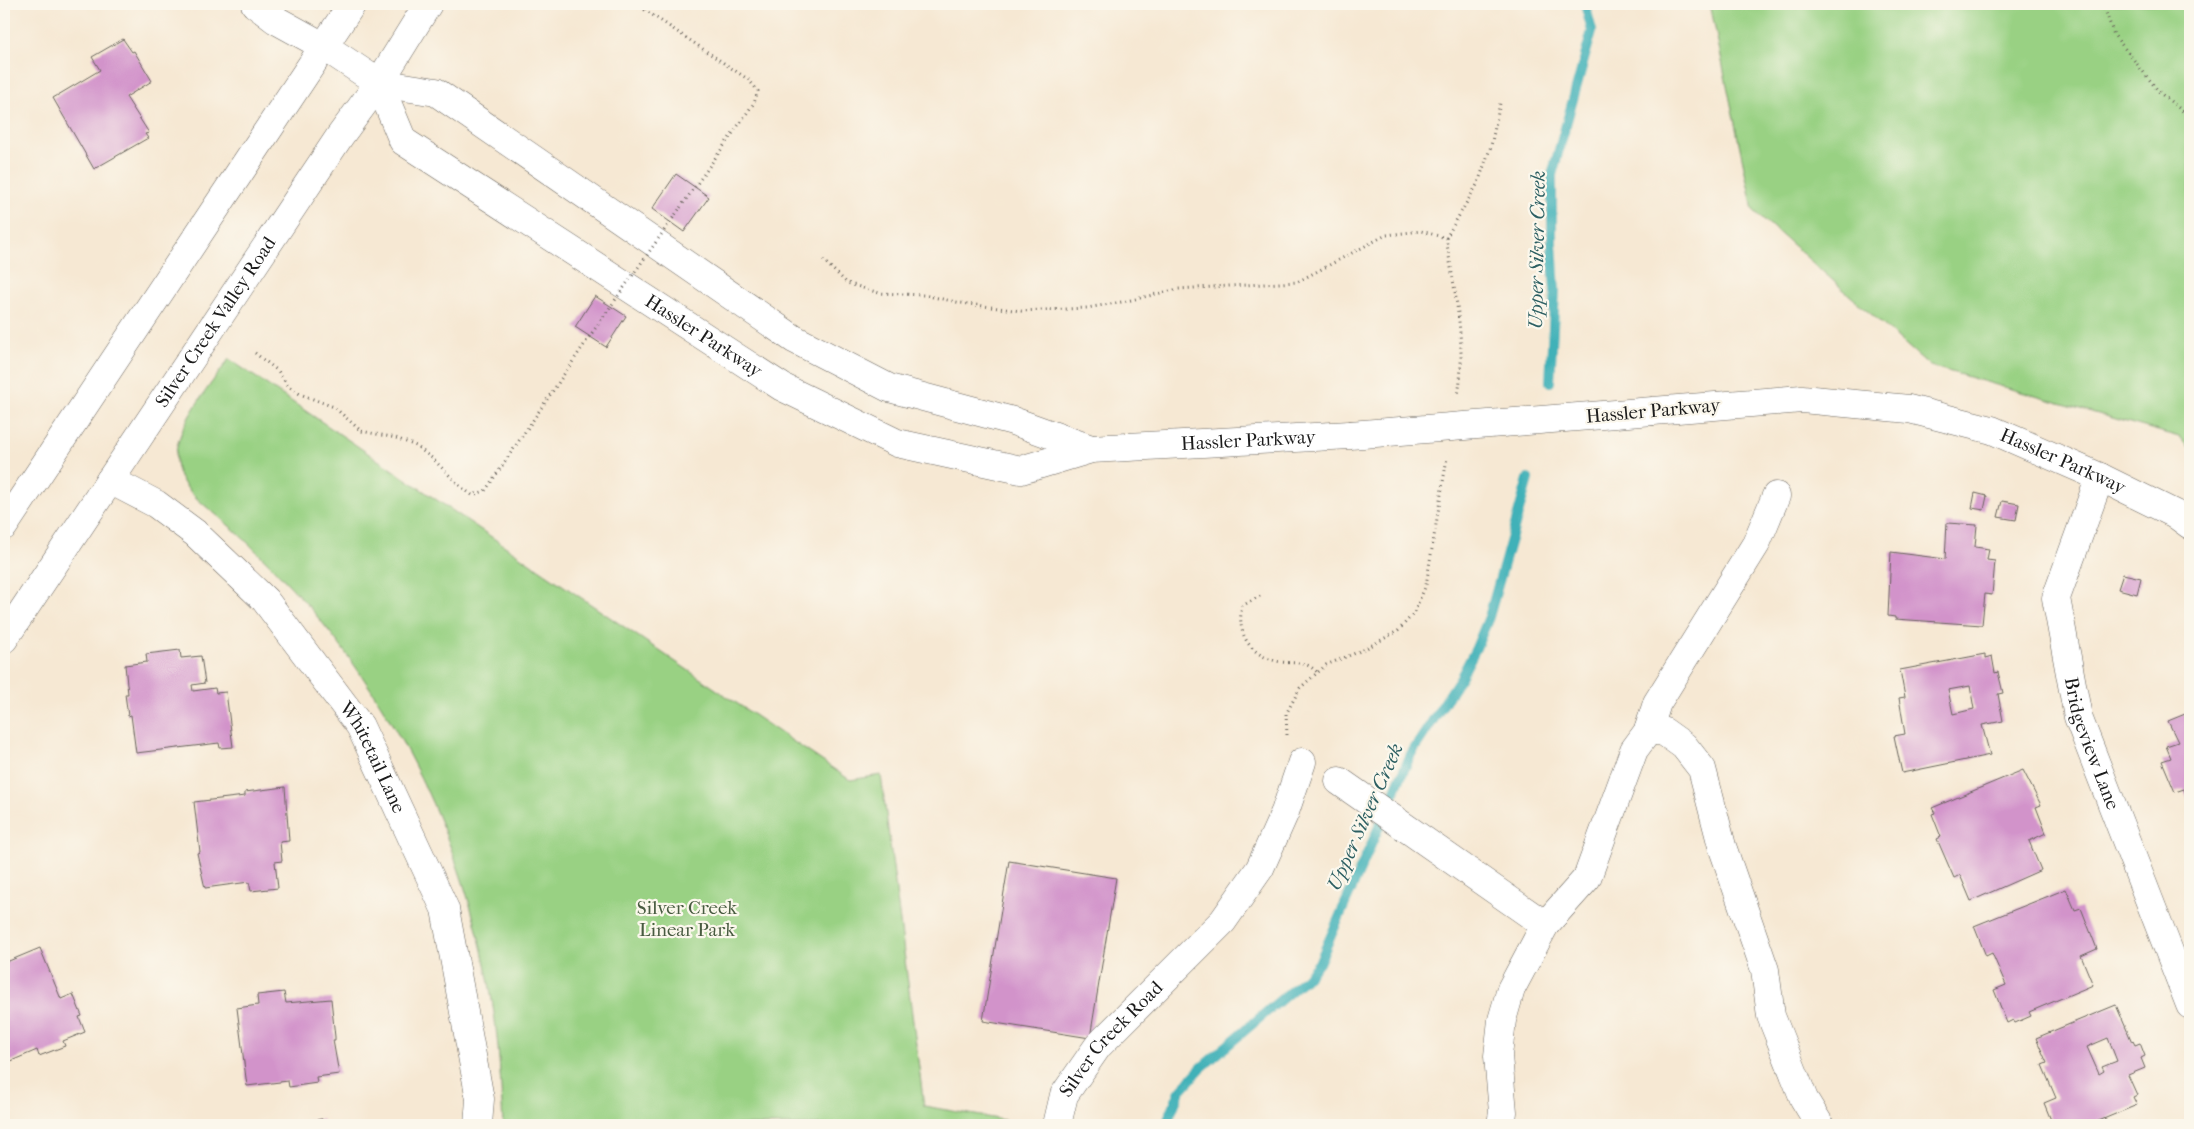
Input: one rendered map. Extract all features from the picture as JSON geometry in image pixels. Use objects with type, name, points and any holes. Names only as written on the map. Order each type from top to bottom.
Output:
[{"type":"street","name":"Hassler Parkway","points":[[255,4],[276,20],[325,47],[379,83],[436,92],[794,339],[889,388],[1013,420],[1091,449]]},
{"type":"street","points":[[4,526],[352,4]]},
{"type":"street","name":"Silver Creek Valley Road","points":[[4,639],[340,136],[379,83],[428,4]]},
{"type":"street","name":"Hassler Parkway","points":[[379,83],[403,141],[782,386],[897,443],[1021,470],[1091,449],[1350,435],[1802,399],[1909,409],[1992,430],[2100,477],[2175,514],[2190,525]]},
{"type":"street","name":"Bridgeview Lane","points":[[2100,477],[2056,598],[2078,717],[2190,1005]]},
{"type":"street","name":"Whitetail Lane","points":[[110,480],[156,504],[195,533],[265,600],[360,726],[445,909],[480,1099],[478,1125]]},
{"type":"street","points":[[1501,1125],[1503,1112],[1498,1056],[1502,1020],[1511,989],[1545,925],[1586,878],[1634,750],[1648,731],[1657,703],[1756,544],[1776,496]]},
{"type":"street","points":[[1648,731],[1663,732],[1684,746],[1702,769],[1722,846],[1765,970],[1771,1016],[1804,1099],[1820,1125]]},
{"type":"street","name":"Silver Creek Road","points":[[1057,1125],[1064,1095],[1098,1046],[1223,921],[1260,868],[1285,812],[1302,762]]},
{"type":"street","points":[[1339,781],[1545,925]]},
{"type":"path","points":[[255,353],[278,371],[288,386],[300,394],[334,407],[361,431],[396,438],[416,446],[432,458],[461,487],[472,495],[485,491],[592,333],[754,103],[758,91],[749,80],[636,4]]},
{"type":"path","points":[[760,4],[772,4]]},
{"type":"path","points":[[2103,4],[2114,35],[2160,92],[2190,118]]},
{"type":"path","points":[[1446,238],[1478,183],[1492,146],[1500,103]]},
{"type":"path","points":[[1260,596],[1242,606],[1239,620],[1245,641],[1270,659],[1283,662],[1301,662],[1310,665],[1317,672]]},
{"type":"green space","points":[[1710,4],[2190,4],[2190,449],[2179,437],[1930,366],[1753,210]]},
{"type":"green space","name":"Silver Creek Linear Park","points":[[229,359],[850,780],[881,775],[924,1106],[1032,1125],[503,1125],[500,1066],[495,1021],[482,951],[467,896],[449,843],[427,790],[401,740],[372,691],[340,645],[304,601],[270,565],[190,492],[180,477],[176,455],[184,426],[202,396]]},
{"type":"building","points":[[123,39],[132,52],[134,51],[152,81],[126,97],[149,133],[145,134],[148,138],[94,169],[53,98],[100,70],[92,57]]},
{"type":"building","points":[[676,174],[709,197],[684,232],[652,209]]},
{"type":"building","points":[[595,296],[626,316],[606,347],[575,327]]},
{"type":"building","points":[[1975,493],[1987,496],[1984,510],[1972,508]]},
{"type":"building","points":[[2002,501],[2019,504],[2016,520],[1998,517]]},
{"type":"building","points":[[1947,523],[1977,525],[1975,547],[1989,549],[1987,560],[1995,561],[1992,595],[1985,594],[1982,625],[1895,619],[1895,617],[1888,616],[1891,552],[1945,559]]},
{"type":"building","points":[[2123,574],[2141,578],[2137,594],[2118,589]]},
{"type":"building","points":[[180,650],[181,658],[201,656],[205,683],[192,685],[193,691],[215,688],[216,693],[226,692],[233,747],[220,748],[219,743],[136,753],[131,715],[128,716],[125,694],[128,694],[125,665],[147,662],[146,654]]},
{"type":"building","points":[[1985,654],[1985,658],[1992,656],[1995,673],[1998,672],[2003,693],[1998,694],[2003,721],[1982,725],[1990,755],[1902,773],[1894,736],[1905,734],[1899,698],[1905,697],[1900,670]],"holes":[[[1970,686],[1974,709],[1953,714],[1948,690]]]},
{"type":"building","points":[[2190,712],[2190,804],[2184,789],[2175,792],[2162,761],[2171,758],[2166,746],[2178,742],[2168,721]]},
{"type":"building","points":[[2023,770],[2041,805],[2036,807],[2046,833],[2029,841],[2041,870],[1971,901],[1960,875],[1954,878],[1937,839],[1941,837],[1932,814],[1935,813],[1932,808]]},
{"type":"building","points":[[285,787],[289,841],[280,842],[282,861],[275,862],[278,888],[251,891],[249,882],[205,888],[197,853],[200,852],[194,802],[245,796],[245,792]]},
{"type":"building","points":[[1009,861],[1116,878],[1090,1038],[983,1021]]},
{"type":"building","points":[[2066,889],[2075,910],[2081,908],[2097,949],[2081,956],[2093,985],[2029,1012],[2031,1016],[2015,1023],[2013,1020],[2007,1023],[1994,990],[2006,985],[1992,953],[1986,956],[1974,926]]},
{"type":"building","points":[[40,948],[61,999],[73,994],[82,1016],[79,1017],[85,1032],[63,1041],[65,1046],[39,1056],[37,1050],[4,1064],[4,963]]},
{"type":"building","points":[[284,992],[286,1003],[331,999],[335,1037],[335,1040],[333,1040],[339,1074],[316,1077],[317,1083],[289,1087],[288,1081],[247,1086],[237,1008],[258,1005],[257,995]]},
{"type":"building","points":[[2116,1005],[2132,1042],[2135,1045],[2140,1043],[2145,1056],[2141,1058],[2145,1068],[2128,1075],[2137,1095],[2133,1097],[2137,1105],[2089,1125],[2053,1125],[2044,1103],[2056,1098],[2042,1065],[2047,1063],[2036,1038]],"holes":[[[2108,1038],[2117,1061],[2102,1067],[2104,1071],[2099,1074],[2087,1047]]]},
{"type":"building","points":[[322,1119],[323,1125],[285,1124]]},
{"type":"waterway","name":"Upper Silver Creek","points":[[1550,382],[1555,291],[1552,243],[1552,175],[1592,31],[1585,4]]},
{"type":"waterway","name":"Upper Silver Creek","points":[[1166,1125],[1180,1091],[1201,1068],[1305,979],[1319,963],[1411,754],[1461,677],[1476,648],[1489,617],[1528,479]]}]
